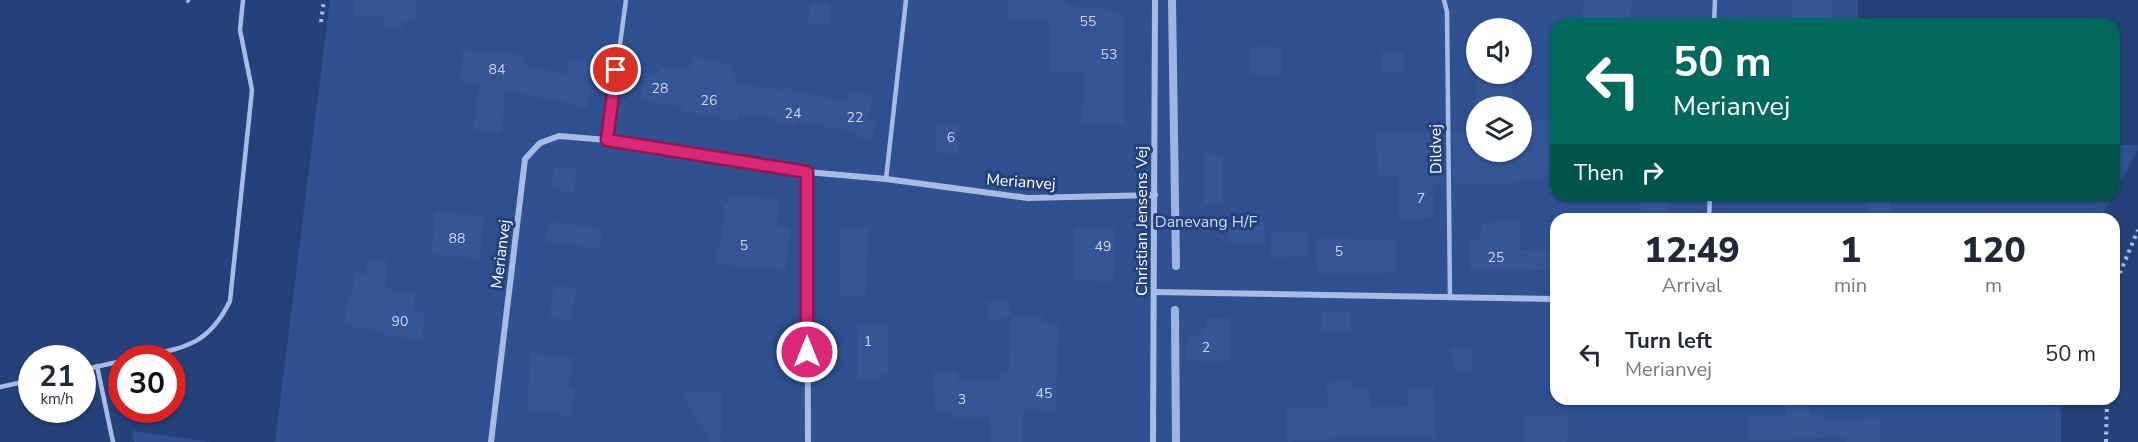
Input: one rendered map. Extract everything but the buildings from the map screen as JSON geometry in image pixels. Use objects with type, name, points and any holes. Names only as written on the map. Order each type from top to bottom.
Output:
[{"type":"street","name":"Christian Jensens Vej","points":[[1153,442],[1155,0]]},
{"type":"street","name":"Merianvej","points":[[491,442],[525,159],[540,143],[559,136],[607,140],[807,172],[886,179],[1028,198],[1155,195]]},
{"type":"street","points":[[807,172],[808,442]]},
{"type":"street","points":[[1154,292],[1550,299]]},
{"type":"lane","points":[[186,347],[219,324],[230,301],[252,90],[240,30],[243,0]]},
{"type":"lane","points":[[607,140],[626,0]]},
{"type":"lane","points":[[886,179],[906,0]]},
{"type":"lane","name":"Dildvej","points":[[1444,0],[1447,12],[1450,297]]},
{"type":"lane","points":[[1714,18],[1715,0]]},
{"type":"lane","points":[[108,364],[97,366],[113,442]]},
{"type":"lane","points":[[0,387],[18,383]]},
{"type":"path","points":[[187,0],[192,4]]},
{"type":"path","points":[[321,22],[324,0]]},
{"type":"path","points":[[2120,273],[2138,230]]},
{"type":"path","points":[[2106,442],[2107,405]]},
{"type":"green space","name":"Danevang H/F","points":[[330,0],[1858,0],[1858,18],[1550,18],[1550,201],[2110,201],[2103,213],[1550,213],[1550,405],[2061,405],[2061,442],[275,442]]},
{"type":"green space","points":[[2120,145],[2138,145],[2138,150],[2120,183]]},
{"type":"green space","points":[[132,431],[211,442],[134,442]]},
{"type":"waterway","points":[[1172,0],[1176,266]]},
{"type":"waterway","points":[[1175,310],[1176,442]]},
{"type":"route","points":[[616,70],[607,140],[807,172],[807,352]]}]
